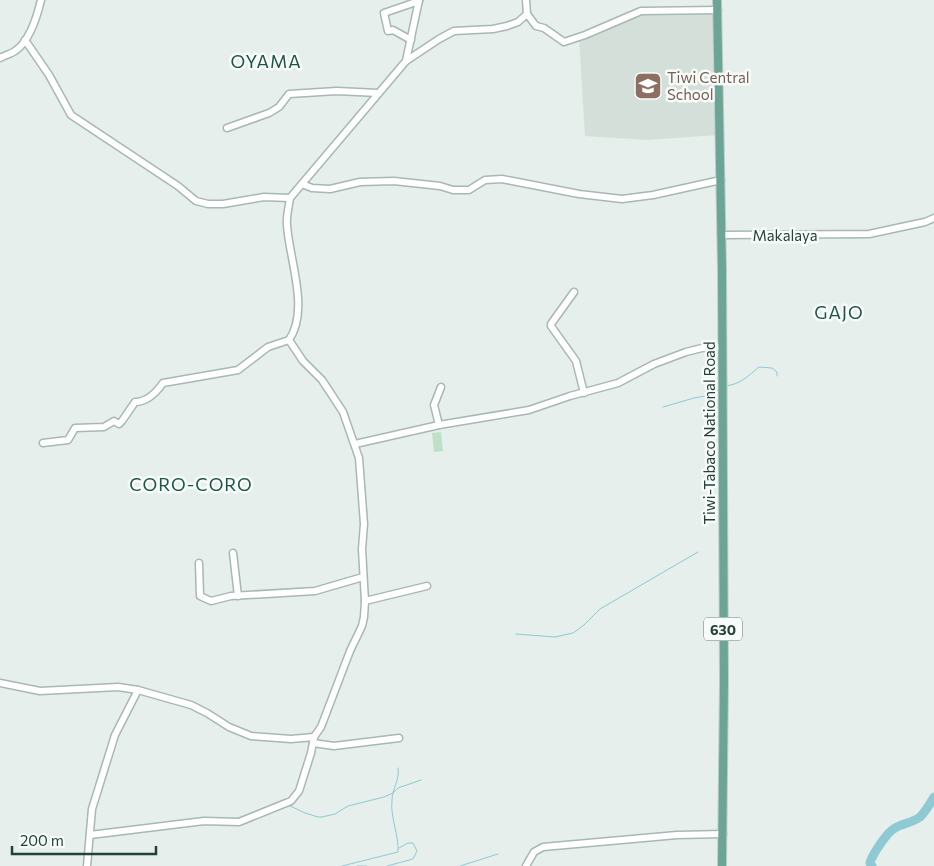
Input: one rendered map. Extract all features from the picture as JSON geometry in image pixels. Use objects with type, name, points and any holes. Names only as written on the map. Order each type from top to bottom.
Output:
[{"type":"main road","name":"Tiwi-Tabaco National Road","points":[[717,0],[722,235],[721,347],[724,682],[722,866]]},
{"type":"street","points":[[0,58],[16,51],[25,40],[38,15],[41,0]]},
{"type":"street","points":[[406,61],[419,0]]},
{"type":"street","points":[[410,40],[393,30],[388,31],[384,13],[419,0]]},
{"type":"street","points":[[526,0],[527,14],[536,26],[544,28],[564,42],[641,11],[718,10]]},
{"type":"street","points":[[43,443],[68,440],[75,428],[104,427],[114,421],[119,424],[134,402],[141,402],[156,393],[163,384],[238,370],[268,348],[289,340],[297,324],[298,299],[287,224],[290,198],[406,61],[454,31],[493,29],[507,26],[518,22],[527,14]]},
{"type":"street","points":[[25,40],[49,75],[71,115],[178,186],[196,201],[208,204],[223,204],[264,197],[290,198]]},
{"type":"street","points":[[227,128],[270,113],[279,107],[289,94],[338,91],[378,93]]},
{"type":"street","points":[[302,184],[312,188],[330,189],[360,182],[394,181],[440,186],[453,190],[469,190],[485,180],[502,179],[579,194],[622,199],[653,195],[721,180]]},
{"type":"street","name":"Makalaya","points":[[722,235],[869,234],[925,222],[934,218]]},
{"type":"street","points":[[574,292],[551,326],[576,361],[584,392]]},
{"type":"street","points":[[90,834],[204,820],[240,822],[291,801],[299,791],[314,740],[321,727],[346,659],[362,626],[365,601],[362,549],[364,524],[359,458],[343,412],[322,380],[303,362],[289,340]]},
{"type":"street","points":[[354,444],[439,425],[517,413],[618,383],[654,364],[686,352],[702,348],[721,347]]},
{"type":"street","points":[[439,425],[434,405],[441,388]]},
{"type":"street","points":[[233,553],[238,596]]},
{"type":"street","points":[[199,563],[200,596],[211,601],[238,596],[324,590],[363,577]]},
{"type":"street","points":[[365,601],[427,586]]},
{"type":"street","points":[[0,683],[40,691],[118,687],[138,690],[191,704],[229,727],[251,736],[314,740],[334,746],[399,738]]},
{"type":"street","points":[[87,866],[92,809],[115,734],[138,690]]},
{"type":"street","points":[[526,866],[534,852],[543,847],[677,835],[723,834]]},
{"type":"shaded area","name":"Tiwi Central School","points":[[641,9],[713,10],[717,135],[647,140],[585,136],[579,37]]},
{"type":"green space","points":[[441,432],[443,451],[434,452],[432,433]]},
{"type":"waterway","points":[[726,386],[740,381],[759,367],[772,368],[777,372],[777,376]]},
{"type":"waterway","points":[[663,407],[710,395],[720,388]]},
{"type":"waterway","points":[[516,634],[555,637],[573,633],[600,609],[698,552]]},
{"type":"waterway","points":[[342,866],[398,852],[392,806],[392,796],[398,777],[398,768]]},
{"type":"waterway","points":[[288,805],[305,813],[322,817],[335,814],[348,806],[384,797],[393,793],[398,788],[421,780]]},
{"type":"waterway","points":[[872,866],[870,863],[880,844],[888,834],[898,826],[920,817],[934,797]]},
{"type":"waterway","points":[[387,866],[413,859],[417,851],[413,843],[408,843],[399,848]]},
{"type":"waterway","points":[[460,866],[498,854]]},
{"type":"waterway","points":[[357,866],[366,866]]},
{"type":"place","name":"Tiwi Central School","points":[[648,86]]},
{"type":"district","name":"OYAMA","points":[[266,61]]},
{"type":"district","name":"GAJO","points":[[839,312]]},
{"type":"district","name":"CORO-CORO","points":[[191,484]]}]
